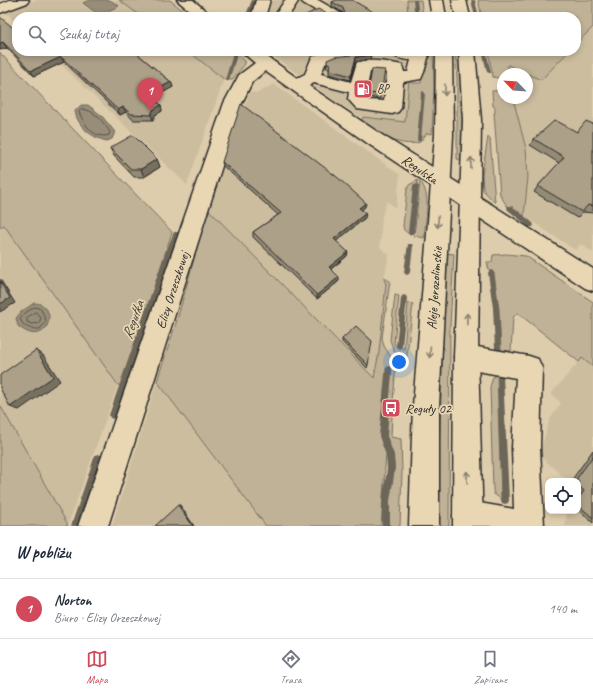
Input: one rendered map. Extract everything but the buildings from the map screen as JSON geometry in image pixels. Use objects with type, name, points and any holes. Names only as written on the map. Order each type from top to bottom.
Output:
[{"type":"main road","points":[[0,9],[22,0]]},
{"type":"main road","points":[[184,0],[200,12]]},
{"type":"main road","points":[[259,12],[263,0]]},
{"type":"main road","points":[[284,12],[292,0]]},
{"type":"main road","points":[[308,0],[328,12]]},
{"type":"main road","points":[[436,0],[438,12]]},
{"type":"main road","points":[[459,0],[462,12]]},
{"type":"main road","points":[[297,86],[312,77],[318,61],[328,56]]},
{"type":"main road","points":[[391,83],[415,75],[418,68],[420,56]]},
{"type":"main road","name":"Aleje Jerozolimskie","points":[[424,526],[426,406],[444,135],[444,56]]},
{"type":"main road","points":[[466,357],[529,368],[526,448],[528,526],[468,521],[466,357],[472,120],[467,56]]},
{"type":"main road","name":"Regulska","points":[[257,57],[297,86],[441,183],[593,281]]},
{"type":"main road","name":"Elizy Orzeszkowej","points":[[93,526],[233,103],[257,57]]},
{"type":"main road","points":[[312,77],[361,89],[392,108],[391,83],[384,60],[371,58]]},
{"type":"main road","points":[[347,120],[361,89],[363,66],[391,83]]},
{"type":"shaded area","points":[[35,0],[119,0],[135,12],[12,12],[12,18],[4,11]]},
{"type":"shaded area","points":[[119,0],[170,0],[185,12],[135,12]]},
{"type":"shaded area","points":[[274,0],[407,0],[408,12],[266,12],[268,6]]},
{"type":"shaded area","points":[[407,0],[421,0],[422,12],[408,12]]},
{"type":"shaded area","points":[[478,0],[593,0],[593,27],[581,39],[581,12],[481,12]]},
{"type":"shaded area","points":[[593,27],[593,253],[581,244],[575,250],[524,216],[528,177],[526,149],[515,104],[533,104],[533,77],[541,80],[564,56],[581,56],[581,39]]},
{"type":"shaded area","points":[[0,53],[172,232],[122,386],[118,385],[4,225],[0,227]]},
{"type":"shaded area","points":[[52,56],[195,56],[222,76],[224,79],[187,185]]},
{"type":"shaded area","points":[[194,56],[240,56],[245,61],[245,64],[232,80],[225,80]]},
{"type":"shaded area","name":"BP","points":[[274,56],[410,56],[411,71],[405,122],[358,116],[312,85],[315,83],[295,72]]},
{"type":"shaded area","points":[[425,56],[433,56],[434,88],[432,134],[427,133],[420,142],[412,144],[404,143],[381,134],[361,121],[363,117],[405,122],[409,80],[411,80],[412,83],[421,83],[423,58]]},
{"type":"shaded area","points":[[455,56],[459,56],[462,119],[461,160],[457,159],[457,79]]},
{"type":"shaded area","points":[[489,56],[564,56],[541,80],[533,76],[533,68],[515,68],[508,65],[508,68],[497,68],[497,78],[493,77]]},
{"type":"shaded area","points":[[274,84],[400,175],[396,208],[387,201],[382,216],[380,247],[389,255],[384,279],[386,284],[379,352],[374,378],[208,209],[229,144],[250,92],[258,93]]},
{"type":"shaded area","points":[[492,91],[497,91],[497,104],[515,104],[526,149],[528,177],[524,216],[507,206],[500,195],[494,113],[495,107],[493,106]]},
{"type":"shaded area","points":[[488,137],[490,138],[495,203],[483,190],[482,175]]},
{"type":"shaded area","points":[[418,180],[410,235],[404,230],[403,226],[407,189],[409,185]]},
{"type":"shaded area","points":[[420,181],[424,187],[427,200],[424,238],[414,236]]},
{"type":"shaded area","points":[[208,209],[374,378],[379,352],[386,284],[384,278],[390,281],[382,338],[384,346],[396,365],[393,401],[391,400],[389,415],[392,416],[391,437],[401,439],[402,471],[400,526],[388,526],[388,502],[394,466],[393,454],[385,437],[392,370],[386,368],[380,437],[386,453],[381,526],[266,526],[157,381],[177,320]]},
{"type":"shaded area","points":[[4,225],[118,385],[68,525],[0,405],[0,227]]},
{"type":"shaded area","points":[[446,253],[454,254],[450,326],[449,526],[438,526],[439,456]]},
{"type":"shaded area","points":[[506,254],[526,256],[593,302],[593,367],[582,358],[579,362],[518,313],[513,318],[511,351],[501,350],[499,309],[494,273],[489,270],[487,262],[492,262],[493,255]]},
{"type":"shaded area","points":[[395,295],[399,296],[394,344],[404,349],[408,303],[413,304],[406,363],[403,362],[394,351],[390,340]]},
{"type":"shaded area","points":[[582,358],[593,367],[593,526],[565,526],[567,514],[581,514],[581,478],[565,478],[539,455],[550,419],[561,403],[551,394]]},
{"type":"shaded area","points":[[497,375],[501,499],[494,494],[493,490],[490,387],[493,377]]},
{"type":"shaded area","points":[[157,381],[177,408],[266,526],[112,526]]},
{"type":"shaded area","points":[[0,405],[68,525],[67,526],[0,526]]},
{"type":"water","points":[[89,0],[110,0],[119,6],[106,12],[95,12],[83,3]]},
{"type":"water","points":[[81,105],[88,105],[101,115],[115,132],[112,139],[107,141],[96,137],[82,126],[76,116],[75,111]]},
{"type":"water","points":[[34,303],[42,305],[47,310],[49,317],[48,324],[44,330],[37,333],[29,332],[18,326],[16,318],[21,312]]},
{"type":"waterway","name":"Regułka","points":[[249,12],[254,0]]},
{"type":"waterway","points":[[415,0],[416,12]]},
{"type":"waterway","points":[[473,0],[476,12]]},
{"type":"waterway","name":"Regułka","points":[[227,80],[235,56]]},
{"type":"waterway","points":[[485,56],[489,72]]},
{"type":"waterway","points":[[419,140],[423,93]]},
{"type":"waterway","points":[[411,232],[416,186]]},
{"type":"waterway","points":[[510,208],[531,225]]},
{"type":"waterway","name":"Regułka","points":[[113,415],[176,234]]},
{"type":"waterway","points":[[407,272],[410,246]]},
{"type":"waterway","points":[[491,273],[496,308],[498,349]]},
{"type":"waterway","points":[[399,346],[404,298]]},
{"type":"waterway","points":[[386,526],[386,501],[391,469],[390,455],[383,436],[389,369]]},
{"type":"waterway","points":[[500,375],[505,500]]},
{"type":"waterway","name":"Regułka","points":[[75,526],[98,458]]},
{"type":"place","name":"BP","points":[[363,89]]},
{"type":"place","name":"Norton","points":[[150,111]]},
{"type":"place","name":"Reguły 02","points":[[391,408]]}]
